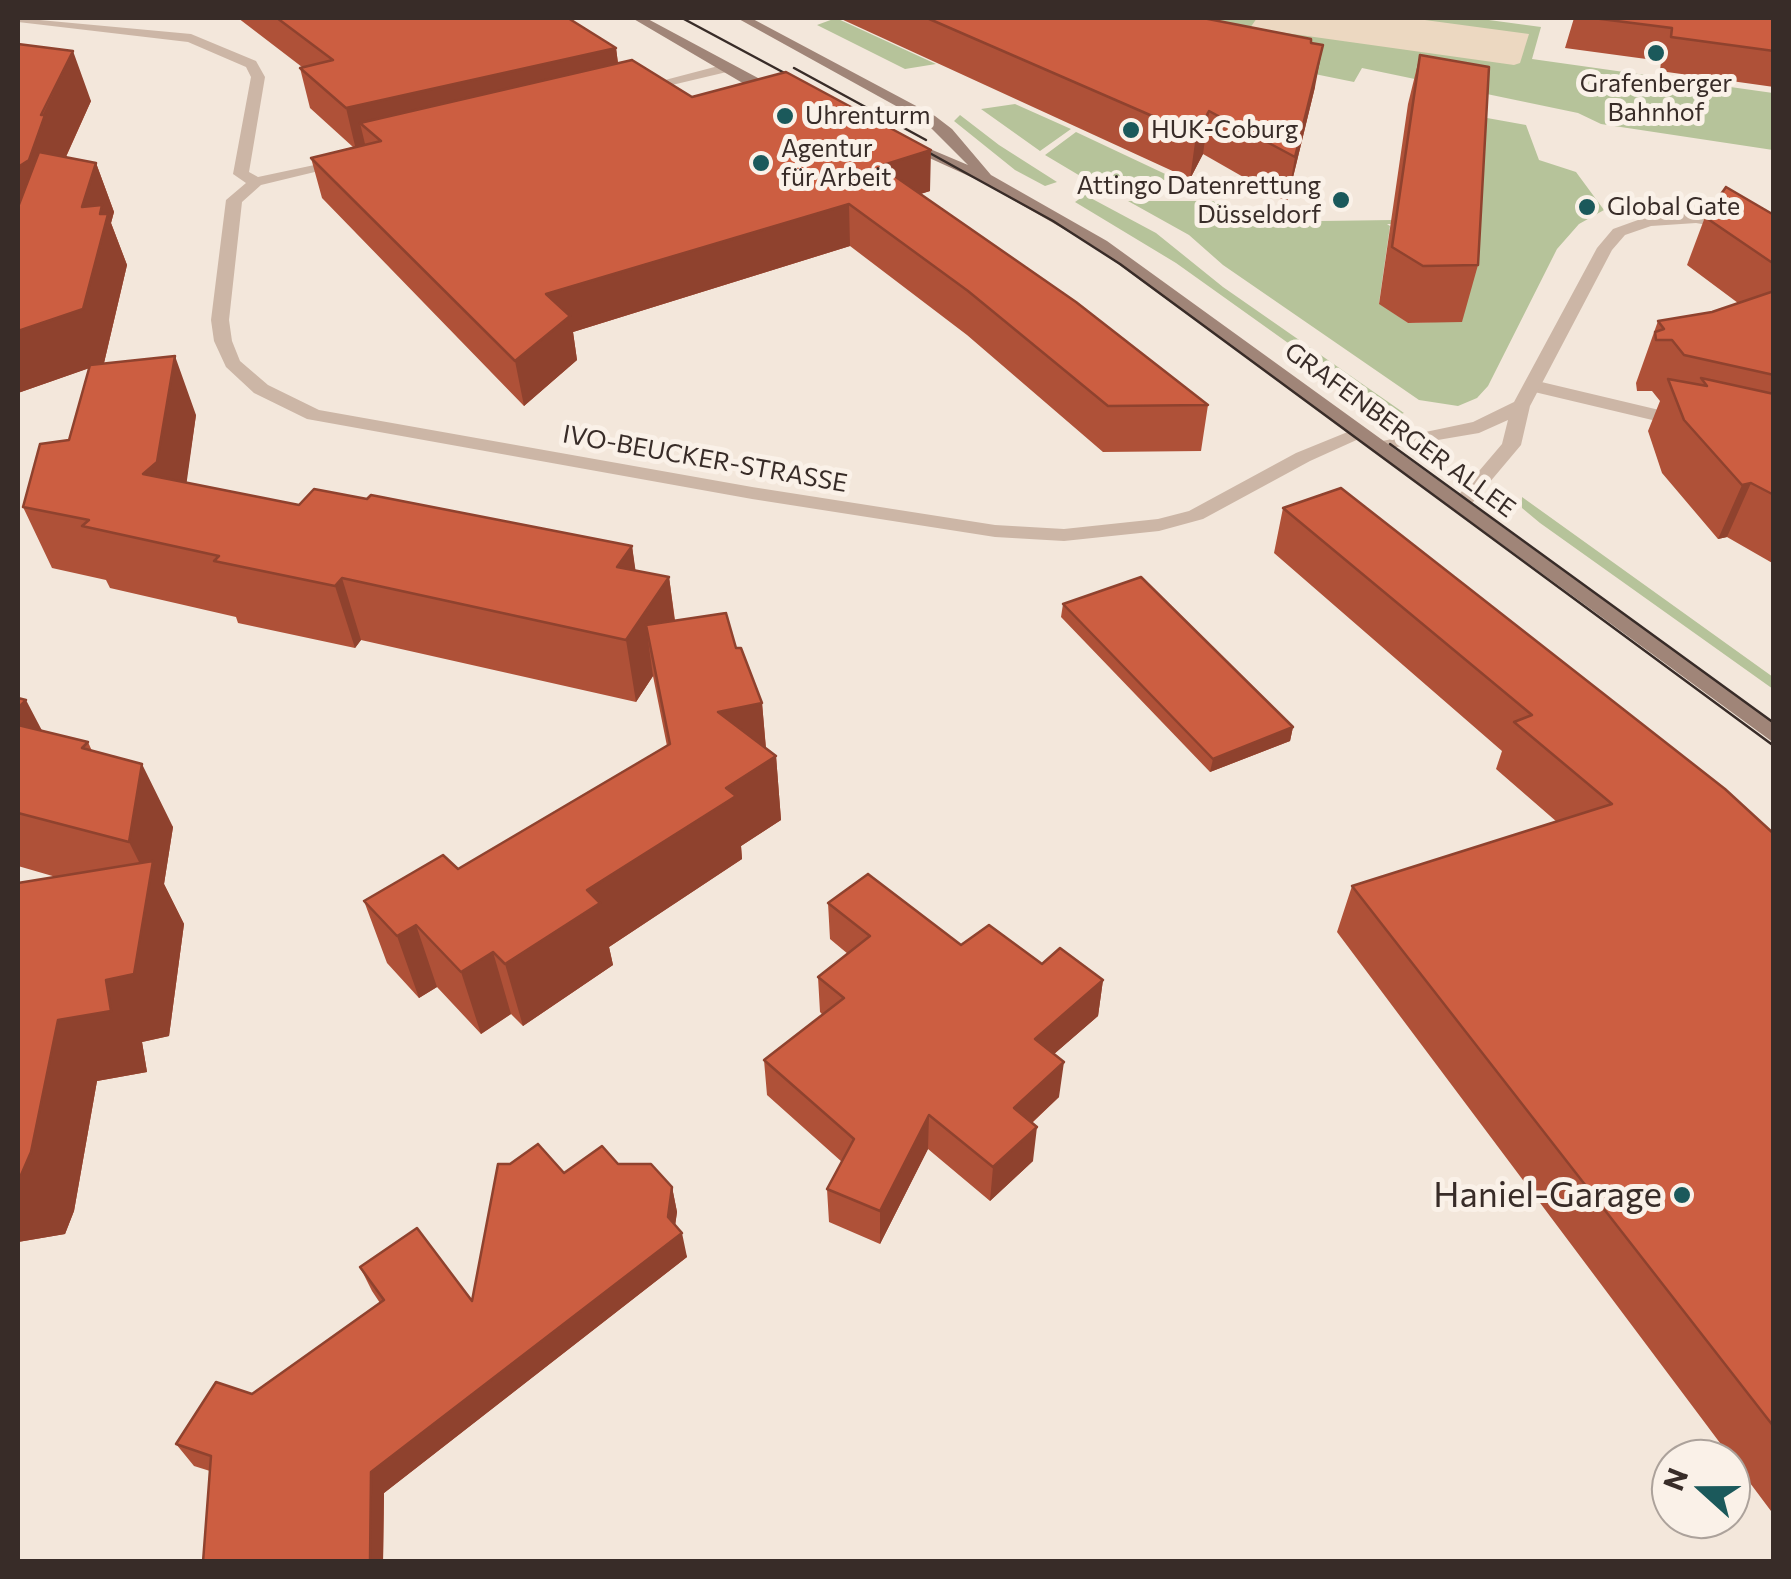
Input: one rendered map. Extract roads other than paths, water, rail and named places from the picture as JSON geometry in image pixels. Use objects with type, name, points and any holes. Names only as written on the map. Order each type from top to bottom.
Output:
[{"type":"main road","points":[[638,18],[762,87],[792,97]]},
{"type":"main road","name":"GRAFENBERGER ALLEE","points":[[743,18],[930,119],[947,132],[988,178]]},
{"type":"main road","name":"GRAFENBERGER ALLEE","points":[[878,130],[988,178],[1145,274],[1774,735]]},
{"type":"street","points":[[18,18],[191,38],[251,64],[258,77],[240,174],[256,182],[372,154]]},
{"type":"street","points":[[625,92],[726,68]]},
{"type":"street","name":"IVO-BEUCKER-STRASSE","points":[[256,182],[234,200],[220,320],[222,341],[232,363],[261,389],[314,415],[752,494],[995,532],[1064,536],[1159,524],[1196,515],[1304,457],[1362,433]]},
{"type":"street","points":[[1462,504],[1511,444],[1521,406],[1605,248],[1619,232],[1649,221],[1696,218],[1774,232]]},
{"type":"street","points":[[1534,386],[1700,425]]},
{"type":"street","points":[[1380,446],[1479,427],[1521,406]]},
{"type":"tram line","points":[[682,18],[805,84]]},
{"type":"tram line","points":[[794,68],[926,140]]},
{"type":"tram line","points":[[906,140],[1053,221],[1120,264],[1774,746]]},
{"type":"tram line","points":[[1390,444],[1774,723]]},
{"type":"place","name":"Grafenberger Bahnhof","points":[[1656,53]]},
{"type":"place","name":"Uhrenturm","points":[[785,116]]},
{"type":"place","name":"HUK-Coburg","points":[[1131,130]]},
{"type":"place","name":"Agentur für Arbeit","points":[[761,163]]},
{"type":"place","name":"Attingo Datenrettung Düsseldorf","points":[[1341,200]]},
{"type":"place","name":"Global Gate","points":[[1587,207]]},
{"type":"place","name":"Haniel-Garage","points":[[1682,1195]]}]
